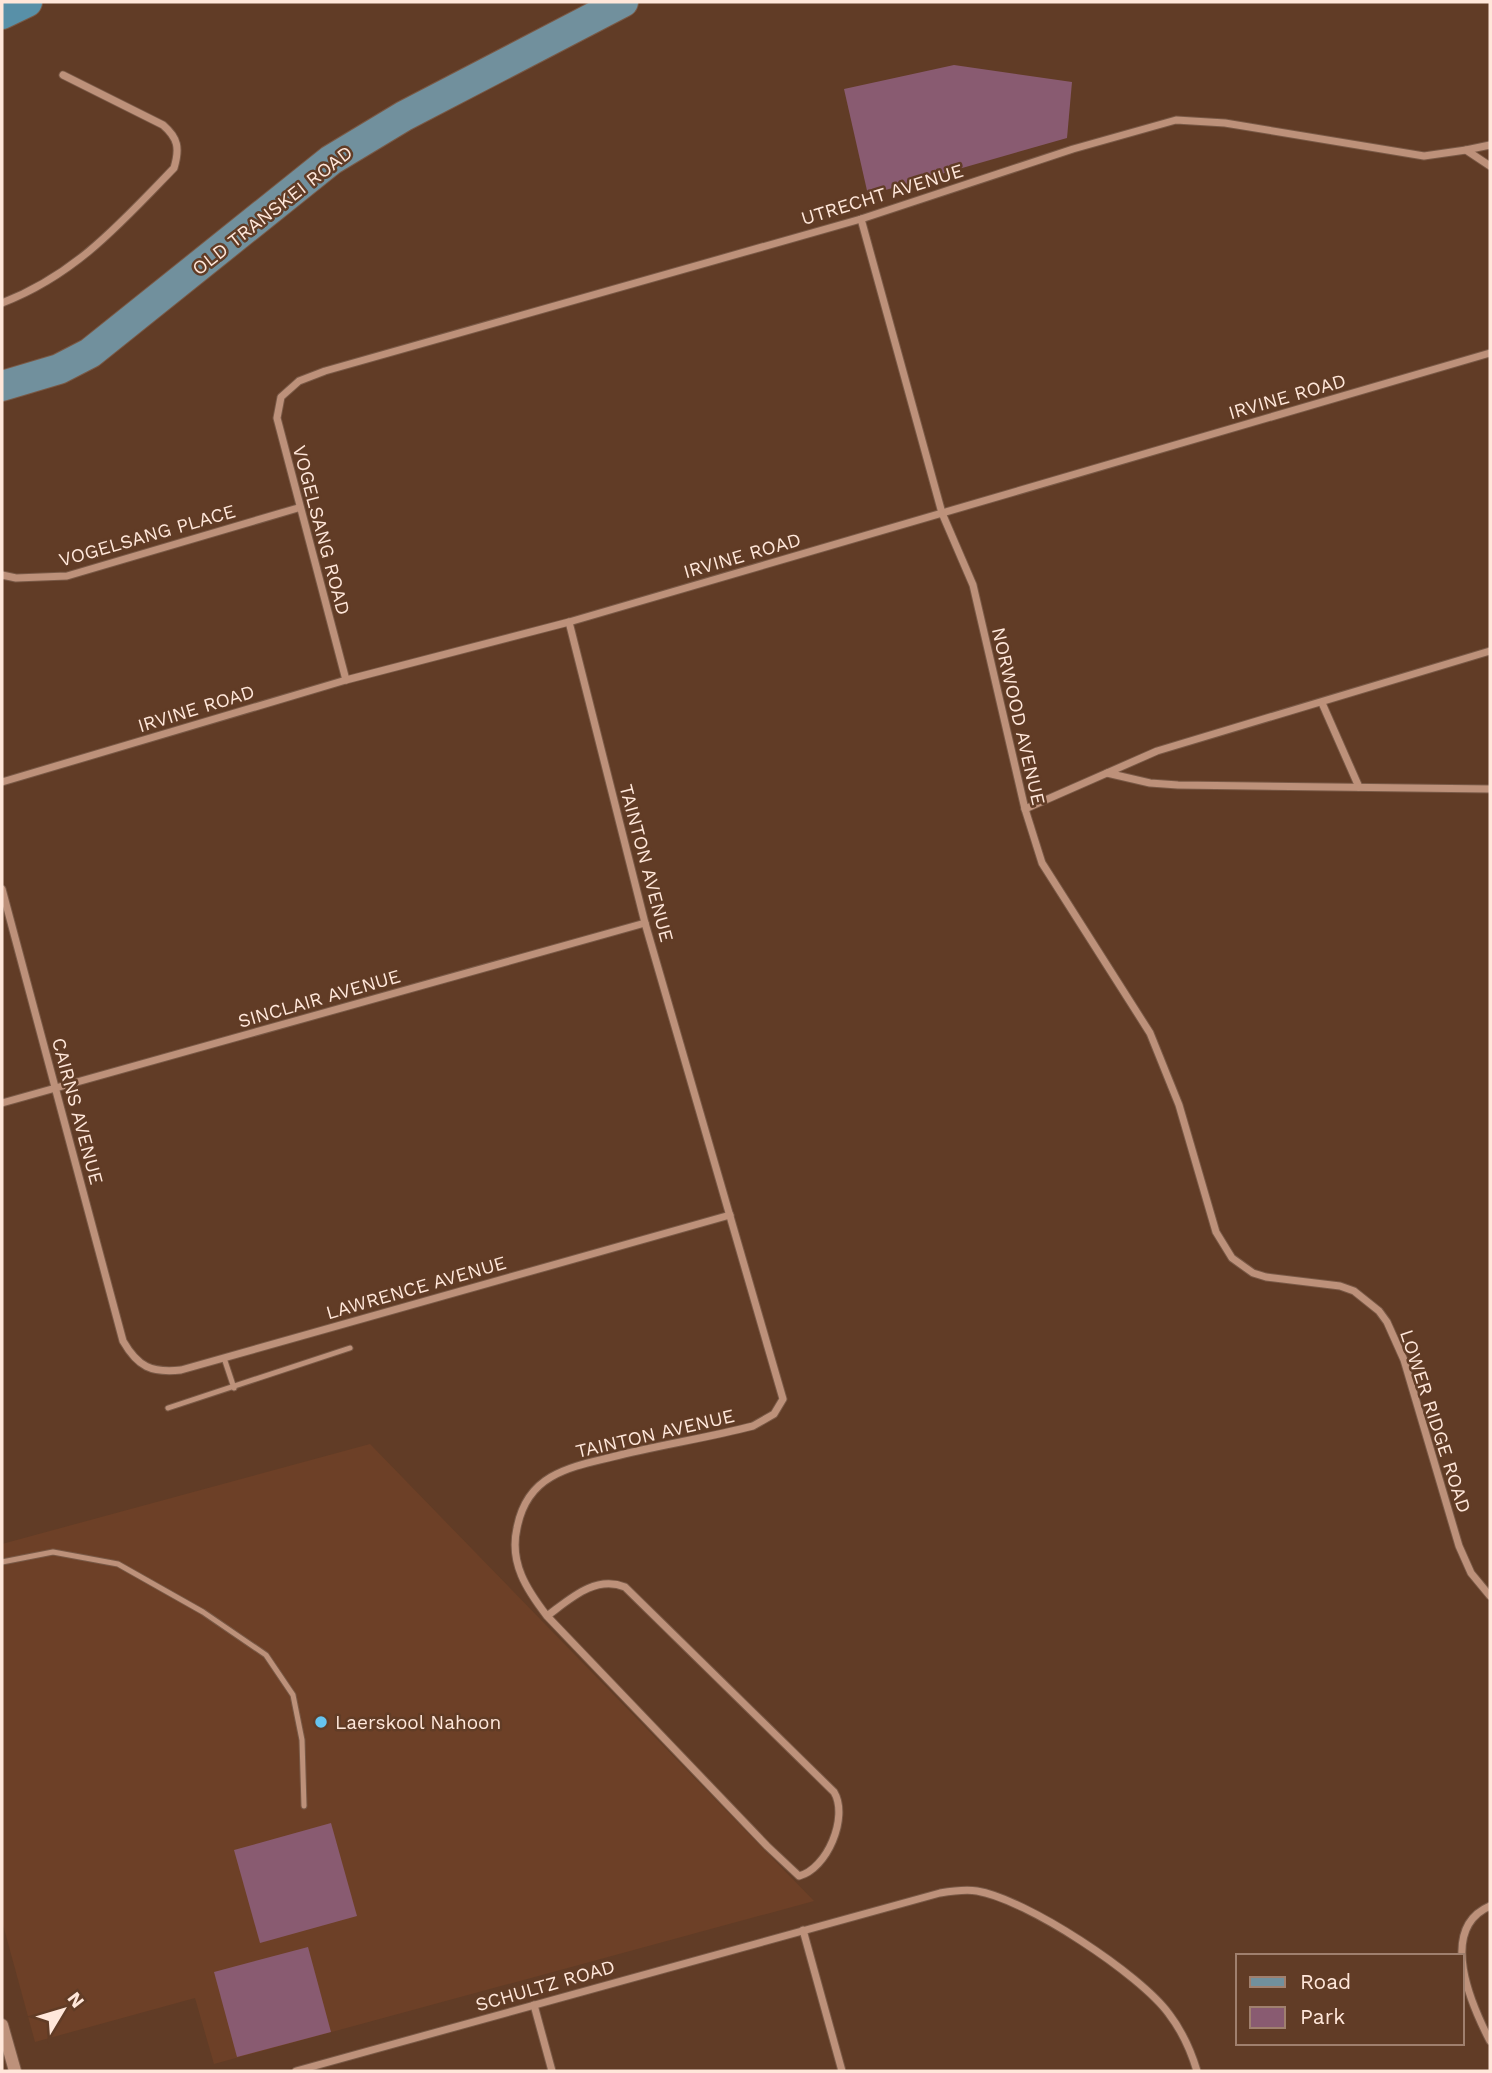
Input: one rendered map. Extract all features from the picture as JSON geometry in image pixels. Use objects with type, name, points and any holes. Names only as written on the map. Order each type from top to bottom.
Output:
[{"type":"highway","points":[[2,14],[27,2]]},
{"type":"main road","name":"OLD TRANSKEI ROAD","points":[[2,386],[59,369],[90,353],[299,185],[360,142],[623,2]]},
{"type":"street","points":[[2,303],[31,292],[68,270],[157,186],[174,168],[178,155],[175,136],[163,125],[63,75]]},
{"type":"street","name":"UTRECHT AVENUE","points":[[287,389],[325,371],[861,219],[1073,149],[1176,120],[1225,123],[1424,156],[1490,145]]},
{"type":"street","points":[[1466,150],[1490,166]]},
{"type":"street","name":"NORWOOD AVENUE","points":[[861,219],[942,513],[973,585],[1025,810],[1042,863],[1150,1033],[1179,1105],[1205,1195]]},
{"type":"street","name":"IRVINE ROAD","points":[[2,782],[346,680],[569,622],[1490,353]]},
{"type":"street","name":"VOGELSANG ROAD","points":[[287,389],[281,397],[277,418],[298,508],[346,680]]},
{"type":"street","name":"VOGELSANG PLACE","points":[[2,575],[29,578],[66,576],[298,508]]},
{"type":"street","name":"TAINTON AVENUE","points":[[547,1616],[590,1586],[609,1583],[625,1587],[834,1792],[841,1809],[837,1830],[813,1869],[799,1875],[547,1616],[520,1577],[516,1533],[522,1510],[537,1488],[550,1478],[580,1465],[753,1426],[774,1414],[781,1405],[782,1388],[645,923],[569,622]]},
{"type":"street","points":[[1025,810],[1157,751],[1490,651]]},
{"type":"street","points":[[1322,703],[1359,787]]},
{"type":"street","points":[[1105,773],[1150,783],[1490,789]]},
{"type":"street","name":"CAIRNS AVENUE","points":[[2,889],[123,1341]]},
{"type":"street","name":"SINCLAIR AVENUE","points":[[2,1104],[645,923]]},
{"type":"street","name":"LOWER RIDGE ROAD","points":[[1205,1195],[1216,1232],[1232,1258],[1241,1265],[1266,1277],[1340,1286],[1354,1291],[1379,1311],[1387,1322],[1404,1360],[1459,1546],[1471,1573],[1490,1596]]},
{"type":"street","name":"LAWRENCE AVENUE","points":[[123,1341],[140,1366],[150,1370],[181,1370],[730,1215]]},
{"type":"street","name":"SCHULTZ ROAD","points":[[296,2071],[803,1930],[940,1893],[965,1890],[993,1895],[1077,1939],[1143,1987],[1169,2013],[1181,2032],[1197,2071]]},
{"type":"street","points":[[1462,1954],[1463,1943],[1471,1923],[1482,1910],[1490,1906]]},
{"type":"street","points":[[803,1930],[842,2071]]},
{"type":"street","points":[[1464,1966],[1469,1992],[1490,2041]]},
{"type":"street","points":[[534,2005],[552,2071]]},
{"type":"street","points":[[2,2025],[15,2071]]},
{"type":"lane","points":[[168,1408],[351,1348]]},
{"type":"lane","points":[[224,1358],[234,1388]]},
{"type":"lane","points":[[2,1562],[53,1552],[118,1564],[202,1612],[266,1655],[289,1688],[296,1707],[302,1740],[304,1805]]},
{"type":"shaded area","name":"Laerskool Nahoon","points":[[370,1444],[814,1901],[214,2064],[195,1998],[35,2042],[2,1921],[2,1544]]},
{"type":"green space","points":[[954,65],[1072,82],[1067,138],[868,195],[844,89]]},
{"type":"green space","points":[[331,1823],[357,1916],[260,1943],[234,1850]]},
{"type":"green space","points":[[308,1947],[331,2032],[237,2057],[214,1972]]},
{"type":"place","name":"Laerskool Nahoon","points":[[321,1722]]}]
